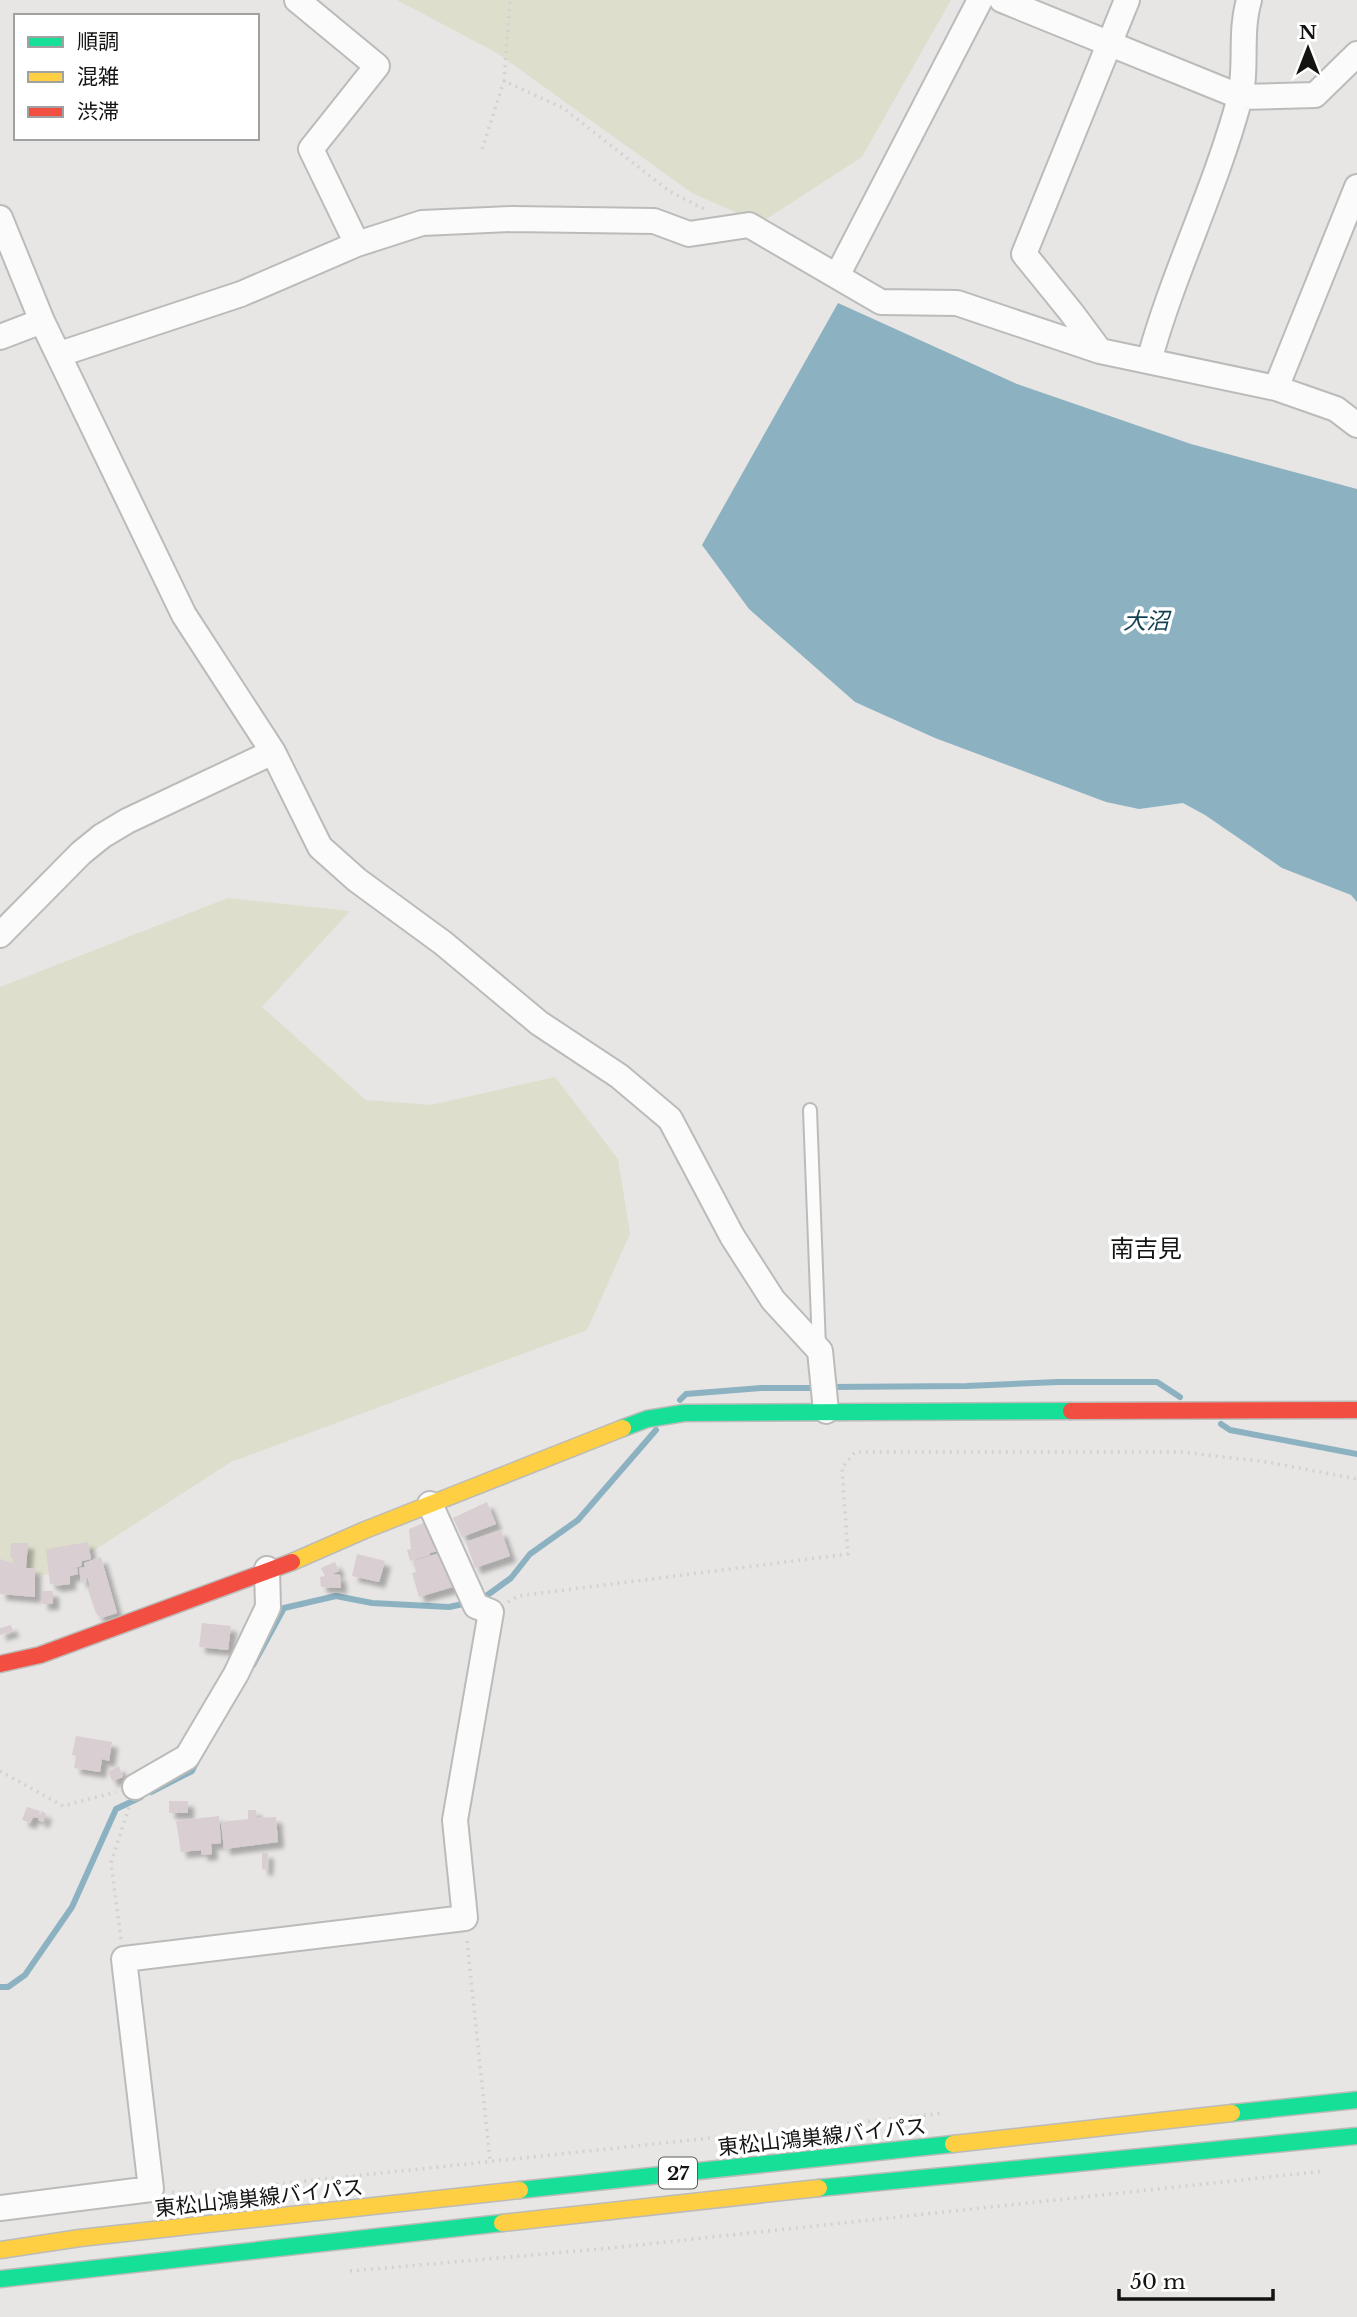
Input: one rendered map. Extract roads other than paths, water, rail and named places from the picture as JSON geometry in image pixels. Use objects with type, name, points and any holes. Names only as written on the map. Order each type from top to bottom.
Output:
[{"type":"main road","points":[[0,1664],[40,1655],[300,1559],[430,1504],[647,1419],[684,1413],[826,1411],[1357,1410]]},
{"type":"main road","name":"東松山鴻巣線バイパス","points":[[0,2250],[93,2237],[1357,2100]]},
{"type":"main road","name":"27","points":[[0,2279],[757,2194],[1357,2136]]},
{"type":"street","points":[[297,0],[377,66],[311,149],[357,244]]},
{"type":"street","points":[[837,276],[980,0]]},
{"type":"street","points":[[1002,0],[1241,97],[1315,95],[1357,54]]},
{"type":"street","points":[[1100,351],[1024,254],[1043,202],[1111,43],[1126,0]]},
{"type":"street","points":[[1149,361],[1241,97],[1244,17],[1249,0]]},
{"type":"street","points":[[1276,387],[1357,187]]},
{"type":"street","points":[[0,218],[42,321],[184,615],[273,752],[320,847],[357,880],[443,943],[539,1023],[619,1076],[670,1119],[732,1236],[773,1300],[820,1351],[826,1411]]},
{"type":"street","points":[[60,354],[242,294],[357,244],[422,223],[512,219],[654,221],[689,234],[750,225],[881,302],[957,303],[1100,351],[1276,387],[1336,410],[1357,425]]},
{"type":"street","points":[[0,337],[42,321]]},
{"type":"street","points":[[0,935],[80,853],[103,836],[128,821],[273,752]]},
{"type":"street","points":[[0,2208],[151,2189],[124,1959],[465,1918],[455,1820],[491,1612],[476,1606],[430,1504]]},
{"type":"street","points":[[135,1787],[187,1757],[236,1674],[268,1607],[267,1569]]},
{"type":"lane","points":[[810,1110],[820,1351]]},
{"type":"water","name":"大沼","points":[[838,303],[1017,384],[1191,444],[1357,489],[1357,902],[1351,895],[1282,868],[1183,803],[1139,809],[1106,802],[935,738],[855,702],[749,609],[702,545]]},
{"type":"waterway","points":[[828,1387],[1157,1382],[1180,1397]]},
{"type":"waterway","points":[[680,1400],[686,1394],[761,1388],[817,1388]]},
{"type":"waterway","points":[[1221,1424],[1230,1430],[1357,1454]]},
{"type":"waterway","points":[[482,1599],[511,1578],[530,1554],[578,1520],[656,1430]]},
{"type":"waterway","points":[[253,1665],[284,1608],[336,1596],[372,1603],[449,1607],[468,1603]]},
{"type":"waterway","points":[[151,1792],[192,1771],[198,1759]]},
{"type":"waterway","points":[[0,1987],[8,1987],[25,1975],[72,1907],[116,1809],[141,1797]]},
{"type":"district","name":"南吉見","points":[[1146,1248]]}]
